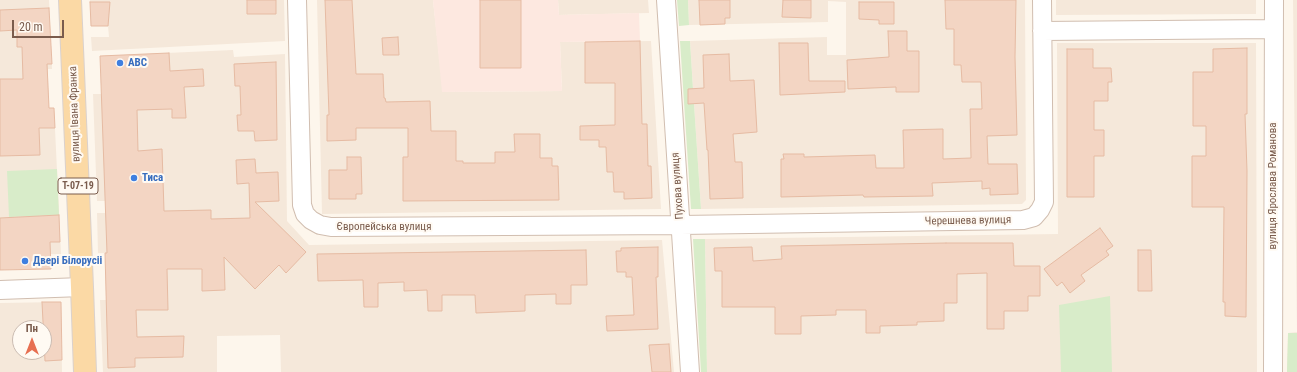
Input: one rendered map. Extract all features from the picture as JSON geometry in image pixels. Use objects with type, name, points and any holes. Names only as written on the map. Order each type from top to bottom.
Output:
[{"type":"main road","name":"вулиця Івана Франка","points":[[70,0],[85,372]]},
{"type":"street","name":"Європейська вулиця","points":[[297,0],[302,205],[305,214],[311,220],[320,225],[332,228],[681,225]]},
{"type":"street","name":"Пухова вулиця","points":[[666,0],[690,372]]},
{"type":"street","name":"Черешнева вулиця","points":[[681,225],[1023,220],[1034,217],[1044,202],[1042,0]]},
{"type":"street","name":"вулиця Ярослава Романова","points":[[1273,372],[1274,0]]},
{"type":"street","points":[[1042,31],[1274,29]]},
{"type":"street","points":[[0,290],[82,287]]},
{"type":"shaded area","points":[[0,0],[49,0],[52,69],[48,69],[49,108],[54,108],[61,254],[0,255]]},
{"type":"shaded area","points":[[90,0],[284,0],[285,41],[92,51],[91,37],[109,37],[108,26],[91,26]]},
{"type":"shaded area","points":[[317,0],[433,0],[443,92],[562,91],[560,42],[651,41],[661,209],[322,214]]},
{"type":"shaded area","points":[[433,0],[558,0],[559,15],[639,13],[640,41],[560,42],[562,91],[442,92]]},
{"type":"shaded area","points":[[558,0],[648,0],[649,13],[559,15]]},
{"type":"shaded area","points":[[688,0],[1025,0],[1026,200],[1022,204],[701,209],[694,104],[688,104],[688,89],[693,88],[690,41],[827,37],[827,55],[846,55],[846,2],[828,1],[828,22],[689,25]]},
{"type":"shaded area","points":[[1056,0],[1256,0],[1256,14],[1056,15]]},
{"type":"shaded area","points":[[1293,0],[1297,0],[1297,332]]},
{"type":"shaded area","points":[[1057,43],[1256,43],[1257,372],[707,372],[705,239],[1058,234]]},
{"type":"shaded area","points":[[233,50],[234,57],[285,54],[287,221],[309,245],[662,240],[674,372],[281,372],[280,335],[217,336],[217,372],[103,372],[100,300],[106,300],[105,253],[98,253],[97,213],[105,213],[105,201],[97,201],[93,94],[106,94],[100,56]]},
{"type":"shaded area","points":[[61,302],[62,372],[0,372],[0,303]]},
{"type":"shaded area","points":[[1297,332],[1297,372],[1287,372],[1288,333]]},
{"type":"green space","points":[[677,0],[688,0],[689,25],[679,26]]},
{"type":"green space","points":[[680,41],[690,41],[693,89],[688,89],[688,104],[694,104],[701,209],[691,209]]},
{"type":"green space","points":[[57,169],[59,215],[9,217],[7,171]]},
{"type":"green space","points":[[693,239],[705,239],[707,372],[701,372]]},
{"type":"green space","points":[[1110,296],[1112,372],[1061,372],[1059,305]]},
{"type":"green space","points":[[1288,333],[1297,333],[1297,372],[1287,372]]},
{"type":"building","points":[[247,0],[276,0],[276,14],[247,14]]},
{"type":"building","points":[[325,0],[352,0],[356,74],[383,74],[384,98],[386,102],[430,101],[431,131],[456,131],[456,161],[463,161],[463,163],[495,163],[495,152],[515,152],[514,134],[540,134],[540,158],[552,158],[552,166],[558,166],[559,200],[403,201],[403,157],[408,157],[408,128],[356,128],[356,140],[327,141],[327,115],[329,115]]},
{"type":"building","points":[[480,0],[521,0],[521,68],[480,68]]},
{"type":"building","points":[[699,0],[730,0],[730,18],[725,18],[725,24],[700,25]]},
{"type":"building","points":[[783,0],[811,0],[811,18],[782,17]]},
{"type":"building","points":[[945,0],[1016,0],[1015,57],[1017,135],[987,136],[988,164],[1017,164],[1018,194],[990,195],[990,188],[982,189],[982,181],[932,183],[933,196],[864,197],[863,195],[781,197],[781,159],[784,159],[783,154],[804,154],[804,157],[875,155],[876,168],[904,168],[903,130],[943,129],[943,159],[971,158],[970,109],[982,109],[981,82],[962,82],[961,65],[954,65],[954,29],[946,29]]},
{"type":"building","points":[[90,2],[110,2],[108,26],[91,26]]},
{"type":"building","points":[[859,2],[894,2],[894,24],[879,24],[879,20],[859,19]]},
{"type":"building","points":[[49,8],[52,64],[47,64],[49,108],[54,108],[55,128],[39,128],[40,155],[0,156],[0,79],[23,79],[22,47],[17,47],[17,30],[0,31],[0,10]]},
{"type":"building","points":[[888,31],[907,31],[907,51],[919,51],[919,92],[896,92],[896,87],[848,89],[847,60],[889,57]]},
{"type":"building","points":[[398,37],[399,55],[383,55],[382,38]]},
{"type":"building","points":[[640,41],[642,124],[647,124],[648,166],[651,166],[652,198],[624,199],[624,192],[614,192],[613,172],[607,172],[606,147],[599,147],[599,140],[580,140],[580,126],[615,125],[615,83],[585,83],[585,42]]},
{"type":"building","points":[[779,43],[808,43],[809,81],[845,81],[845,92],[780,95]]},
{"type":"building","points":[[1247,48],[1247,114],[1245,114],[1247,171],[1246,317],[1225,316],[1225,302],[1223,302],[1224,207],[1192,207],[1192,156],[1206,156],[1206,126],[1193,126],[1193,72],[1213,72],[1213,49]]},
{"type":"building","points":[[1067,49],[1093,49],[1093,68],[1111,68],[1112,82],[1108,82],[1108,101],[1094,101],[1094,130],[1104,130],[1104,156],[1094,156],[1094,197],[1067,197]]},
{"type":"building","points":[[169,53],[170,71],[203,69],[204,86],[184,87],[186,118],[172,118],[172,109],[137,110],[138,151],[162,149],[164,211],[211,210],[211,219],[250,218],[249,183],[237,184],[236,160],[255,159],[256,173],[278,172],[279,201],[255,202],[306,252],[286,273],[279,265],[255,289],[224,257],[225,290],[202,291],[202,269],[167,269],[168,310],[136,310],[137,337],[184,336],[183,357],[135,358],[135,367],[108,368],[105,253],[107,253],[100,56]]},
{"type":"building","points":[[729,54],[730,81],[754,80],[757,132],[733,134],[735,162],[742,162],[743,198],[710,199],[704,103],[688,104],[688,89],[704,88],[703,55]]},
{"type":"building","points":[[276,62],[277,140],[255,141],[254,131],[238,131],[237,115],[241,115],[240,86],[235,86],[234,64]]},
{"type":"building","points":[[347,157],[361,157],[362,194],[356,194],[356,199],[329,199],[329,170],[347,170]]},
{"type":"building","points":[[59,215],[60,242],[50,242],[51,269],[0,270],[0,218]]},
{"type":"building","points":[[1100,228],[1113,246],[1106,251],[1109,255],[1081,275],[1085,281],[1070,293],[1062,282],[1057,286],[1044,269]]},
{"type":"building","points":[[1013,243],[1014,266],[1040,266],[1040,296],[1028,296],[1028,311],[1004,311],[1004,329],[987,329],[987,273],[957,274],[957,303],[944,303],[944,321],[917,322],[917,325],[880,326],[880,333],[866,333],[866,310],[836,310],[836,315],[801,316],[801,334],[775,334],[775,307],[722,307],[722,271],[715,271],[714,248],[752,247],[753,261],[782,259],[781,246]]},
{"type":"building","points":[[658,247],[658,277],[656,277],[658,329],[607,331],[606,316],[634,315],[632,277],[626,277],[626,272],[617,272],[616,251],[621,251],[621,248]]},
{"type":"building","points":[[586,250],[587,285],[571,285],[571,304],[556,304],[556,294],[525,295],[525,311],[476,313],[475,295],[442,295],[442,311],[428,311],[427,290],[404,291],[404,282],[378,283],[378,307],[364,307],[363,280],[318,281],[317,254]]},
{"type":"building","points":[[1138,250],[1151,250],[1152,291],[1138,291]]},
{"type":"building","points":[[42,302],[61,302],[62,360],[45,361],[52,360],[52,320],[43,320]]},
{"type":"building","points":[[669,344],[671,372],[652,372],[649,345]]},
{"type":"place","name":"ABC","points":[[120,63]]},
{"type":"place","name":"Тиса","points":[[134,178]]},
{"type":"place","name":"Двері Білорусіі","points":[[25,261]]}]
